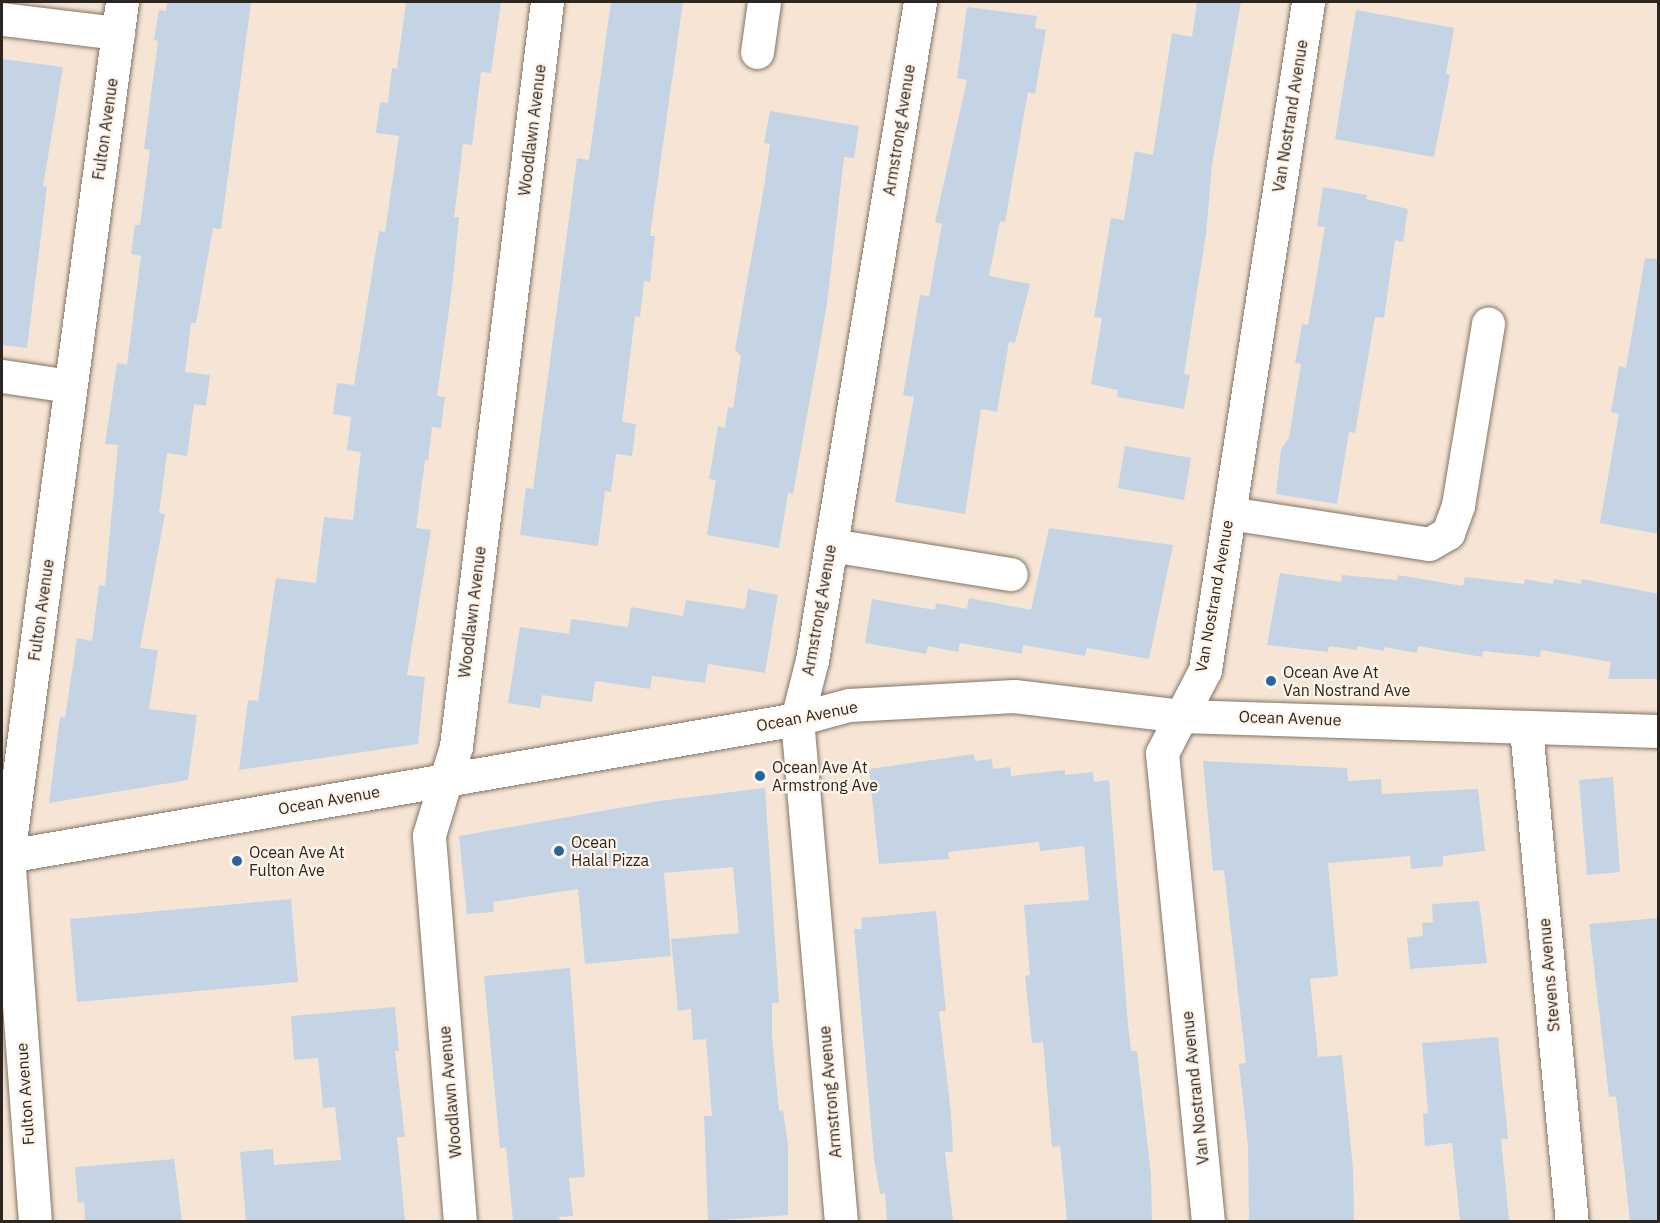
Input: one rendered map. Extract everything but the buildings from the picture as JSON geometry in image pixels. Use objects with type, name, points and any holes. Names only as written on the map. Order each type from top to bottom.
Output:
[{"type":"street","name":"Fulton Avenue","points":[[35,1221],[5,856],[122,2]]},
{"type":"street","name":"Woodlawn Avenue","points":[[460,1221],[429,835],[456,747],[547,2]]},
{"type":"street","points":[[757,52],[764,2]]},
{"type":"street","name":"Armstrong Avenue","points":[[841,1221],[797,719],[812,660],[920,2]]},
{"type":"street","name":"Van Nostrand Avenue","points":[[1208,1221],[1162,753],[1205,670],[1308,2]]},
{"type":"street","points":[[2,19],[118,33]]},
{"type":"street","points":[[1229,513],[1429,544],[1448,533],[1458,505],[1488,323]]},
{"type":"street","points":[[2,376],[70,386]]},
{"type":"street","points":[[831,545],[1011,574]]},
{"type":"street","name":"Ocean Avenue","points":[[5,856],[797,719],[849,705],[1014,696],[1181,716],[1659,731]]},
{"type":"street","name":"Stevens Avenue","points":[[1526,728],[1572,1221]]},
{"type":"place","name":"Ocean Ave At Van Nostrand Ave","points":[[1271,681]]},
{"type":"place","name":"Ocean Ave At Armstrong Ave","points":[[760,776]]},
{"type":"place","name":"Ocean Halal Pizza","points":[[559,851]]},
{"type":"place","name":"Ocean Ave At Fulton Ave","points":[[237,861]]}]
